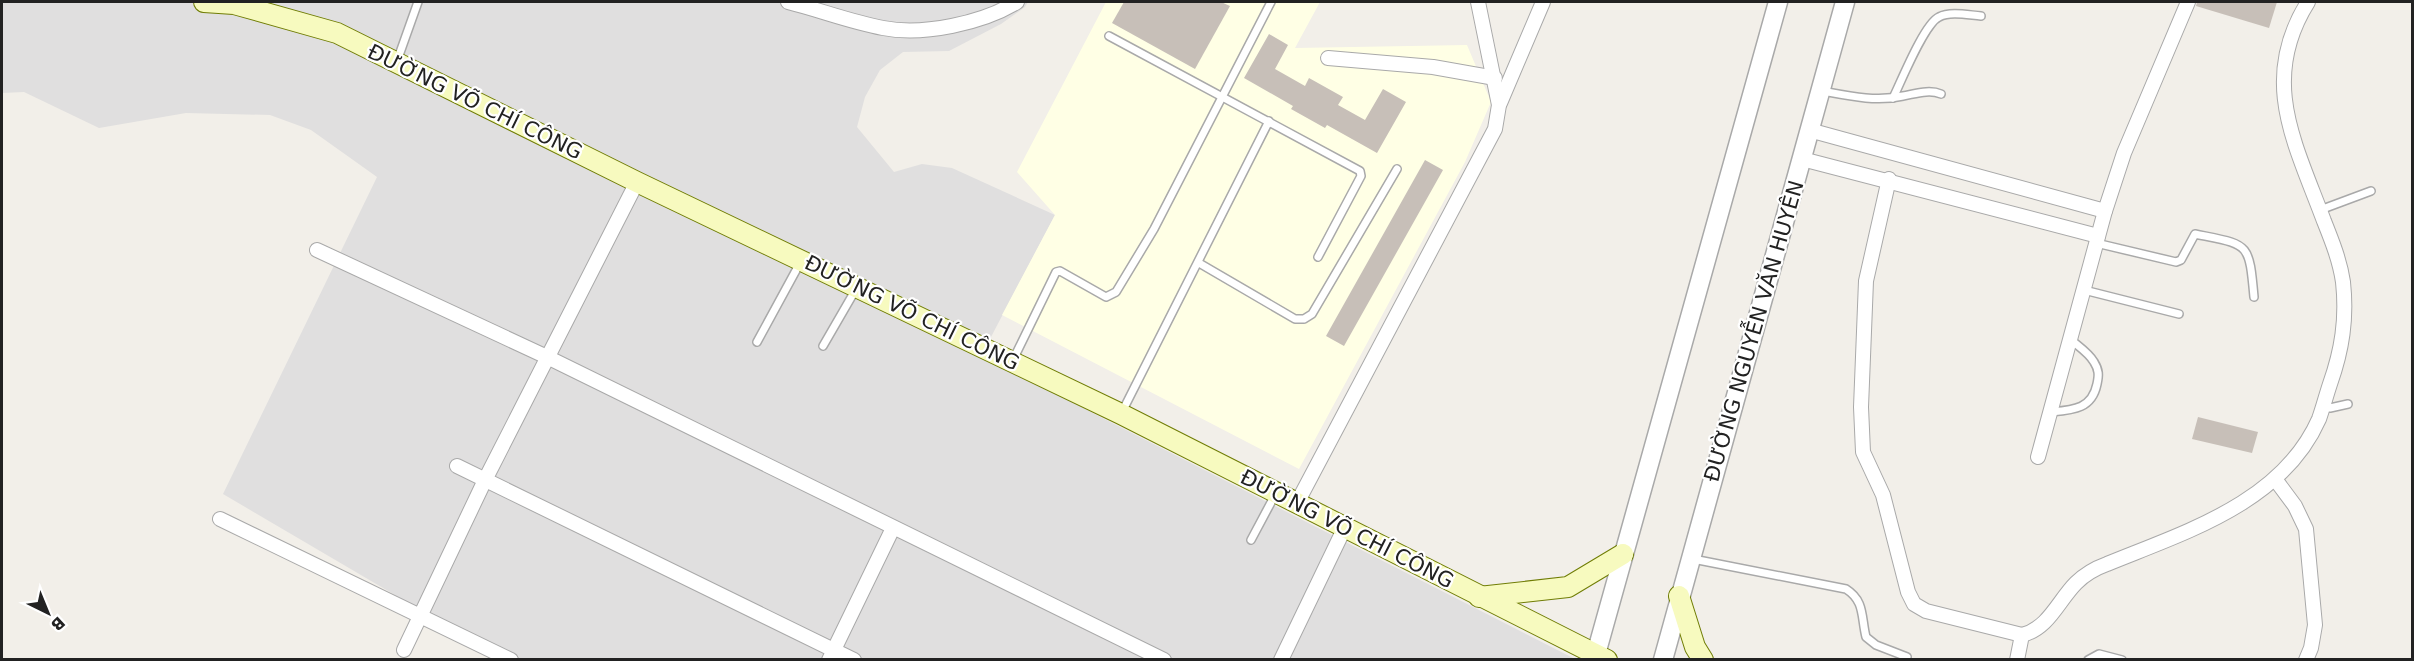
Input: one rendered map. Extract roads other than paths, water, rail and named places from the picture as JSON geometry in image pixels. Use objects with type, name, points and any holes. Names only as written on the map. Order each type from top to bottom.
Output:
[{"type":"main road","name":"ĐƯỜNG VÕ CHÍ CÔNG","points":[[204,2],[234,3],[337,33],[637,182],[1121,414],[1599,658]]},
{"type":"main road","points":[[1479,597],[1568,587],[1623,554]]},
{"type":"main road","points":[[1679,596],[1695,647],[1703,660]]},
{"type":"street","points":[[788,2],[885,28],[954,27],[988,16],[1017,2]]},
{"type":"street","points":[[1478,2],[1496,78],[1499,105]]},
{"type":"street","points":[[1297,503],[1495,129],[1499,105],[1543,2]]},
{"type":"street","points":[[1599,658],[1623,554],[1778,2]]},
{"type":"street","name":"ĐƯỜNG NGUYỄN VĂN HUYÊN","points":[[1663,660],[1845,2]]},
{"type":"street","points":[[2038,457],[2105,211],[2124,153],[2188,2]]},
{"type":"street","points":[[1889,179],[1866,281],[1861,407],[1863,452],[1883,495],[1908,592],[1914,604],[1926,611],[2022,635],[2033,633],[2076,583],[2095,568],[2198,526],[2237,506],[2275,479],[2303,445],[2323,407],[2340,355],[2345,324],[2343,280],[2337,254],[2285,107],[2282,79],[2285,53],[2295,22],[2308,2]]},
{"type":"street","points":[[1328,58],[1433,67],[1496,78]]},
{"type":"street","points":[[1809,130],[2105,211]]},
{"type":"street","points":[[1802,159],[1889,179],[2097,240]]},
{"type":"street","points":[[404,650],[485,480],[637,182]]},
{"type":"street","points":[[318,250],[547,357],[1164,660]]},
{"type":"street","points":[[457,466],[831,655],[854,660]]},
{"type":"street","points":[[2275,479],[2295,506],[2306,528],[2315,625],[2311,648],[2306,660]]},
{"type":"street","points":[[220,519],[511,660]]},
{"type":"street","points":[[1281,660],[1345,527]]},
{"type":"street","points":[[831,655],[893,528]]},
{"type":"street","points":[[2018,660],[2022,635]]},
{"type":"lane","points":[[396,63],[418,2]]},
{"type":"lane","points":[[1013,362],[1056,272],[1060,271],[1106,297],[1116,292],[1154,229],[1271,2]]},
{"type":"lane","points":[[1893,98],[1920,43],[1935,19],[1948,14],[1981,16]]},
{"type":"lane","points":[[1109,36],[1360,171],[1361,176],[1318,257]]},
{"type":"lane","points":[[1820,91],[1865,99],[1893,98],[1926,92],[1941,94]]},
{"type":"lane","points":[[1121,414],[1269,121]]},
{"type":"lane","points":[[1199,262],[1295,319],[1304,319],[1312,314],[1397,169]]},
{"type":"lane","points":[[2320,210],[2371,190]]},
{"type":"lane","points":[[2097,240],[2176,262],[2181,260],[2195,234],[2235,242],[2250,256],[2254,297]]},
{"type":"lane","points":[[757,342],[801,260]]},
{"type":"lane","points":[[823,346],[857,287]]},
{"type":"lane","points":[[2084,290],[2179,314]]},
{"type":"lane","points":[[2050,412],[2077,409],[2089,404],[2096,391],[2100,374],[2093,360],[2070,339]]},
{"type":"lane","points":[[2323,407],[2330,408],[2348,404]]},
{"type":"lane","points":[[1251,540],[1276,492]]},
{"type":"lane","points":[[1691,558],[1846,589],[1856,595],[1862,605],[1866,637],[1876,645],[1908,657]]},
{"type":"lane","points":[[2088,660],[2099,654],[2122,660]]}]
